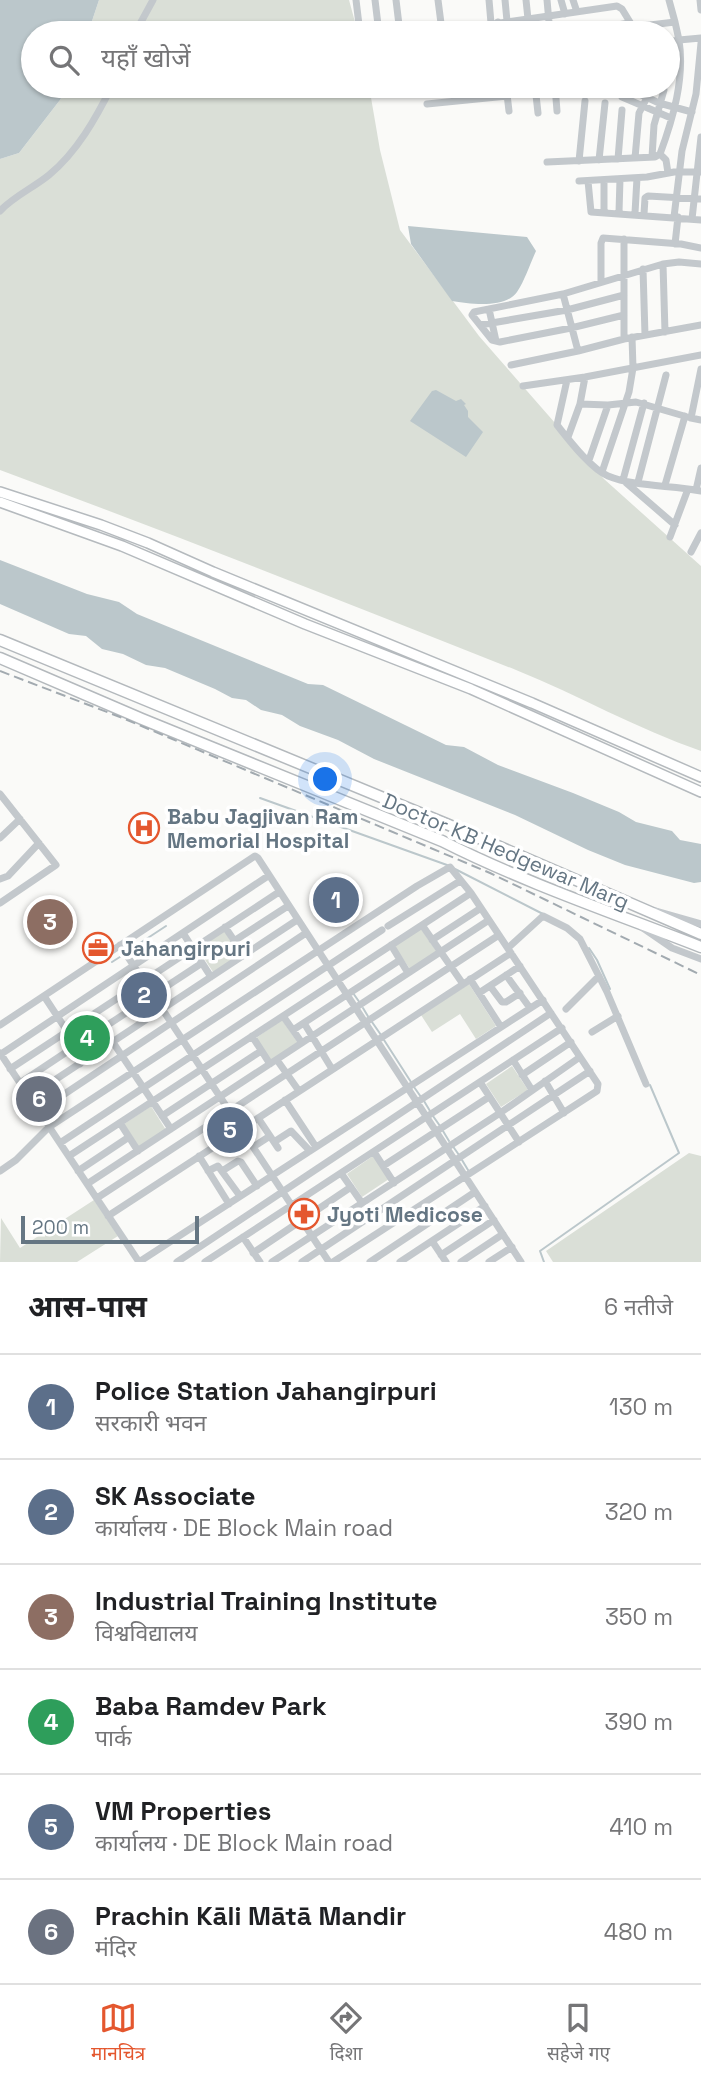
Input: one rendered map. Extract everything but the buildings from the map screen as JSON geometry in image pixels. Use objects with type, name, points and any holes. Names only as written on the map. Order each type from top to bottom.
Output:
[{"type":"highway","name":"Doctor KB Hedgewar Marg","points":[[0,640],[436,820],[701,934]]},
{"type":"highway","name":"Doctor KB Hedgewar Marg","points":[[0,658],[442,841],[472,856],[701,947]]},
{"type":"main road","points":[[0,492],[148,543],[225,578],[532,703],[701,777]]},
{"type":"main road","points":[[0,502],[122,546],[305,624],[471,689],[701,792]]},
{"type":"street","points":[[142,21],[153,0]]},
{"type":"street","points":[[356,0],[359,21]]},
{"type":"street","points":[[375,0],[378,21]]},
{"type":"street","points":[[396,0],[399,21]]},
{"type":"street","points":[[438,0],[445,21]]},
{"type":"street","points":[[489,0],[499,21]]},
{"type":"street","points":[[499,21],[505,0]]},
{"type":"street","points":[[526,0],[528,19]]},
{"type":"street","points":[[547,0],[549,21]]},
{"type":"street","points":[[561,0],[565,14]]},
{"type":"street","points":[[573,0],[577,12]]},
{"type":"street","points":[[590,0],[593,10]]},
{"type":"street","points":[[669,0],[675,21]]},
{"type":"street","points":[[700,0],[701,10]]},
{"type":"street","points":[[509,21],[593,10],[612,3],[620,7],[628,21]]},
{"type":"street","points":[[675,244],[680,172],[695,110],[701,40],[680,40]]},
{"type":"street","points":[[680,52],[680,71]]},
{"type":"street","points":[[0,211],[48,175],[69,155],[106,98]]},
{"type":"street","points":[[427,104],[487,98]]},
{"type":"street","points":[[507,98],[509,111]]},
{"type":"street","points":[[536,98],[538,113]]},
{"type":"street","points":[[556,98],[557,111]]},
{"type":"street","points":[[624,98],[671,118]]},
{"type":"street","points":[[635,158],[638,120],[646,98]]},
{"type":"street","points":[[648,98],[674,107],[695,110]]},
{"type":"street","points":[[656,156],[656,112],[661,98]]},
{"type":"street","points":[[656,156],[671,118],[676,98]]},
{"type":"street","points":[[579,161],[585,101]]},
{"type":"street","points":[[599,160],[605,103]]},
{"type":"street","points":[[618,159],[622,110]]},
{"type":"street","points":[[692,219],[697,199],[701,137]]},
{"type":"street","points":[[547,162],[656,156],[666,160],[668,173]]},
{"type":"street","points":[[699,172],[583,181],[590,211],[701,220]]},
{"type":"street","points":[[637,178],[639,214]]},
{"type":"street","points":[[619,212],[620,179]]},
{"type":"street","points":[[604,180],[604,212]]},
{"type":"street","points":[[639,214],[646,197],[697,199]]},
{"type":"street","points":[[601,282],[602,240],[606,238],[701,248]]},
{"type":"street","points":[[602,472],[627,402],[633,368],[624,315],[624,239]]},
{"type":"street","points":[[496,342],[472,313],[563,294],[643,268],[679,262],[701,264]]},
{"type":"street","points":[[663,264],[665,332]]},
{"type":"street","points":[[643,268],[645,335]]},
{"type":"street","points":[[563,294],[578,351]]},
{"type":"street","points":[[480,325],[567,310],[624,295]]},
{"type":"street","points":[[489,309],[496,342]]},
{"type":"street","points":[[496,342],[624,315]]},
{"type":"street","points":[[511,365],[628,338],[701,325]]},
{"type":"street","points":[[523,386],[701,355]]},
{"type":"street","points":[[665,485],[701,369]]},
{"type":"street","points":[[638,482],[666,375]]},
{"type":"street","points":[[568,437],[580,404],[584,377]]},
{"type":"street","points":[[567,380],[557,424],[602,472],[623,480],[695,490]]},
{"type":"street","points":[[580,404],[644,403],[701,420]]},
{"type":"street","points":[[623,480],[644,403]]},
{"type":"street","points":[[589,460],[608,405]]},
{"type":"street","points":[[670,537],[695,490],[701,468]]},
{"type":"street","points":[[623,480],[675,525]]},
{"type":"street","points":[[691,552],[701,533]]},
{"type":"street","points":[[0,794],[57,865],[0,903]]},
{"type":"street","points":[[2,834],[20,820]]},
{"type":"street","points":[[0,879],[8,876],[39,843]]},
{"type":"street","points":[[0,1025],[251,857],[258,858],[521,1262]]},
{"type":"street","points":[[0,1171],[16,1160],[49,1127],[132,1072],[182,1040],[317,951],[448,867],[452,868],[471,893],[562,1028],[598,1084],[597,1091],[331,1262],[321,1250],[193,1055],[182,1040],[133,966],[120,945]]},
{"type":"street","points":[[268,876],[0,1054],[139,1262],[543,1000]]},
{"type":"street","points":[[60,1143],[460,881]]},
{"type":"street","points":[[10,1069],[279,892]]},
{"type":"street","points":[[69,1156],[471,893]]},
{"type":"street","points":[[234,941],[288,906]]},
{"type":"street","points":[[638,907],[701,924]]},
{"type":"street","points":[[432,940],[481,908]]},
{"type":"street","points":[[108,1216],[463,984],[509,950],[540,916],[545,916],[573,932],[580,939],[618,1016],[646,1084]]},
{"type":"street","points":[[29,1097],[297,920]]},
{"type":"street","points":[[87,1184],[489,920]]},
{"type":"street","points":[[635,923],[672,948],[701,959]]},
{"type":"street","points":[[422,925],[463,984]]},
{"type":"street","points":[[225,927],[244,955]]},
{"type":"street","points":[[191,928],[201,943]]},
{"type":"street","points":[[183,933],[211,977]]},
{"type":"street","points":[[39,1111],[306,933]]},
{"type":"street","points":[[97,1198],[499,935]]},
{"type":"street","points":[[391,945],[408,973]]},
{"type":"street","points":[[293,1030],[400,960]]},
{"type":"street","points":[[103,1028],[202,962]]},
{"type":"street","points":[[479,993],[520,966]]},
{"type":"street","points":[[121,974],[131,989]]},
{"type":"street","points":[[506,975],[530,1008]]},
{"type":"street","points":[[566,1009],[599,976]]},
{"type":"street","points":[[470,979],[501,1027]]},
{"type":"street","points":[[490,986],[502,1002],[506,1002],[529,980]]},
{"type":"street","points":[[44,996],[58,1017],[80,1063]]},
{"type":"street","points":[[176,1000],[185,1014]]},
{"type":"street","points":[[106,1005],[115,1020]]},
{"type":"street","points":[[177,1262],[551,1013]]},
{"type":"street","points":[[94,1014],[171,1129]]},
{"type":"street","points":[[283,1016],[302,1043]]},
{"type":"street","points":[[592,1032],[618,1016]]},
{"type":"street","points":[[149,1018],[158,1031]]},
{"type":"street","points":[[304,1023],[332,1069]]},
{"type":"street","points":[[209,1261],[562,1028]]},
{"type":"street","points":[[252,1036],[261,1051],[287,1075],[299,1091]]},
{"type":"street","points":[[522,1075],[571,1042]]},
{"type":"street","points":[[20,1083],[71,1049]]},
{"type":"street","points":[[162,1116],[261,1051]]},
{"type":"street","points":[[272,1262],[500,1113],[580,1057]]},
{"type":"street","points":[[513,1060],[532,1090]]},
{"type":"street","points":[[302,1262],[590,1071]]},
{"type":"street","points":[[545,1081],[564,1113]]},
{"type":"street","points":[[480,1082],[519,1142]]},
{"type":"street","points":[[383,1166],[489,1097]]},
{"type":"street","points":[[285,1100],[313,1149]]},
{"type":"street","points":[[258,1118],[274,1142]]},
{"type":"street","points":[[120,1123],[138,1151]]},
{"type":"street","points":[[253,1147],[274,1142],[291,1131],[313,1149]]},
{"type":"street","points":[[78,1171],[129,1137]]},
{"type":"street","points":[[374,1152],[383,1166],[396,1200]]},
{"type":"street","points":[[199,1156],[229,1204]]},
{"type":"street","points":[[246,1169],[261,1158]]},
{"type":"street","points":[[222,1171],[239,1161],[257,1186]]},
{"type":"street","points":[[208,1171],[218,1166],[240,1196]]},
{"type":"street","points":[[341,1173],[362,1203]]},
{"type":"street","points":[[253,1253],[352,1187]]},
{"type":"street","points":[[370,1262],[475,1192]]},
{"type":"street","points":[[400,1262],[485,1206]]},
{"type":"street","points":[[245,1217],[254,1230]]},
{"type":"street","points":[[432,1241],[443,1258],[494,1220]]},
{"type":"street","points":[[461,1262],[503,1234]]},
{"type":"street","points":[[243,1237],[260,1262]]},
{"type":"street","points":[[489,1262],[512,1247]]},
{"type":"shaded area","points":[[0,0],[99,0],[92,21],[21,21],[21,98],[61,98],[19,153],[0,159]]},
{"type":"shaded area","points":[[99,0],[349,0],[355,21],[92,21]]},
{"type":"shaded area","points":[[371,98],[380,150],[400,230],[479,336],[604,479],[701,566],[701,751],[654,733],[516,670],[0,470],[0,159],[19,153],[60,100]]},
{"type":"shaded area","points":[[408,226],[527,237],[536,251],[517,292],[512,297],[487,304],[452,301],[411,244]]},
{"type":"shaded area","points":[[436,390],[456,401],[461,399],[466,404],[464,405],[468,417],[483,432],[466,457],[410,421],[432,391]]},
{"type":"shaded area","points":[[0,560],[87,594],[119,602],[137,614],[308,684],[323,685],[446,745],[464,747],[498,765],[619,812],[636,822],[672,831],[680,840],[701,844],[701,882],[694,883],[625,865],[515,815],[374,759],[338,740],[300,726],[282,715],[261,710],[246,700],[232,698],[165,668],[146,665],[123,654],[102,649],[86,636],[69,634],[0,604]]},
{"type":"shaded area","points":[[421,929],[437,952],[410,969],[394,946]]},
{"type":"shaded area","points":[[224,931],[240,955],[213,972],[198,949]]},
{"type":"shaded area","points":[[469,984],[496,1026],[476,1039],[460,1014],[432,1032],[421,1015]]},
{"type":"shaded area","points":[[92,1018],[108,1041],[81,1058],[66,1035]]},
{"type":"shaded area","points":[[282,1020],[298,1043],[271,1061],[256,1038]]},
{"type":"shaded area","points":[[512,1066],[528,1090],[501,1107],[486,1084]]},
{"type":"shaded area","points":[[151,1106],[166,1130],[139,1147],[124,1124]]},
{"type":"shaded area","points":[[689,1153],[701,1156],[701,1262],[553,1262],[546,1251]]},
{"type":"shaded area","points":[[373,1156],[389,1179],[362,1197],[347,1174]]},
{"type":"shaded area","points":[[94,1200],[118,1236],[77,1262],[0,1262],[1,1218],[20,1248]]},
{"type":"waterway","points":[[260,798],[447,865]]},
{"type":"waterway","points":[[455,869],[543,914]]},
{"type":"waterway","points":[[128,951],[166,926]]},
{"type":"waterway","points":[[589,948],[610,989]]},
{"type":"waterway","points":[[112,962],[123,955]]},
{"type":"waterway","points":[[353,993],[360,1003]]},
{"type":"waterway","points":[[363,1008],[369,1018]]},
{"type":"waterway","points":[[372,1022],[381,1035]]},
{"type":"waterway","points":[[384,1040],[411,1082]]},
{"type":"waterway","points":[[544,1262],[540,1251],[679,1153],[650,1085]]},
{"type":"waterway","points":[[414,1087],[421,1097]]},
{"type":"waterway","points":[[424,1101],[430,1111]]},
{"type":"waterway","points":[[433,1116],[440,1126]]},
{"type":"waterway","points":[[443,1131],[449,1141]]},
{"type":"waterway","points":[[452,1145],[459,1155]]},
{"type":"waterway","points":[[462,1160],[468,1170]]},
{"type":"railway","points":[[0,671],[120,717],[490,873],[701,975]]},
{"type":"place","name":"Babu Jagjivan Ram Memorial Hospital","points":[[144,828]]},
{"type":"place","name":"Police Station Jahangirpuri","points":[[336,900]]},
{"type":"place","name":"Industrial Training Institute","points":[[50,922]]},
{"type":"place","name":"Jahangirpuri","points":[[98,948]]},
{"type":"place","name":"SK Associate","points":[[144,995]]},
{"type":"place","name":"Baba Ramdev Park","points":[[87,1038]]},
{"type":"place","name":"Prachin Kāli Mātā Mandir","points":[[39,1099]]},
{"type":"place","name":"VM Properties","points":[[230,1130]]},
{"type":"place","name":"Jyoti Medicose","points":[[304,1214]]}]
